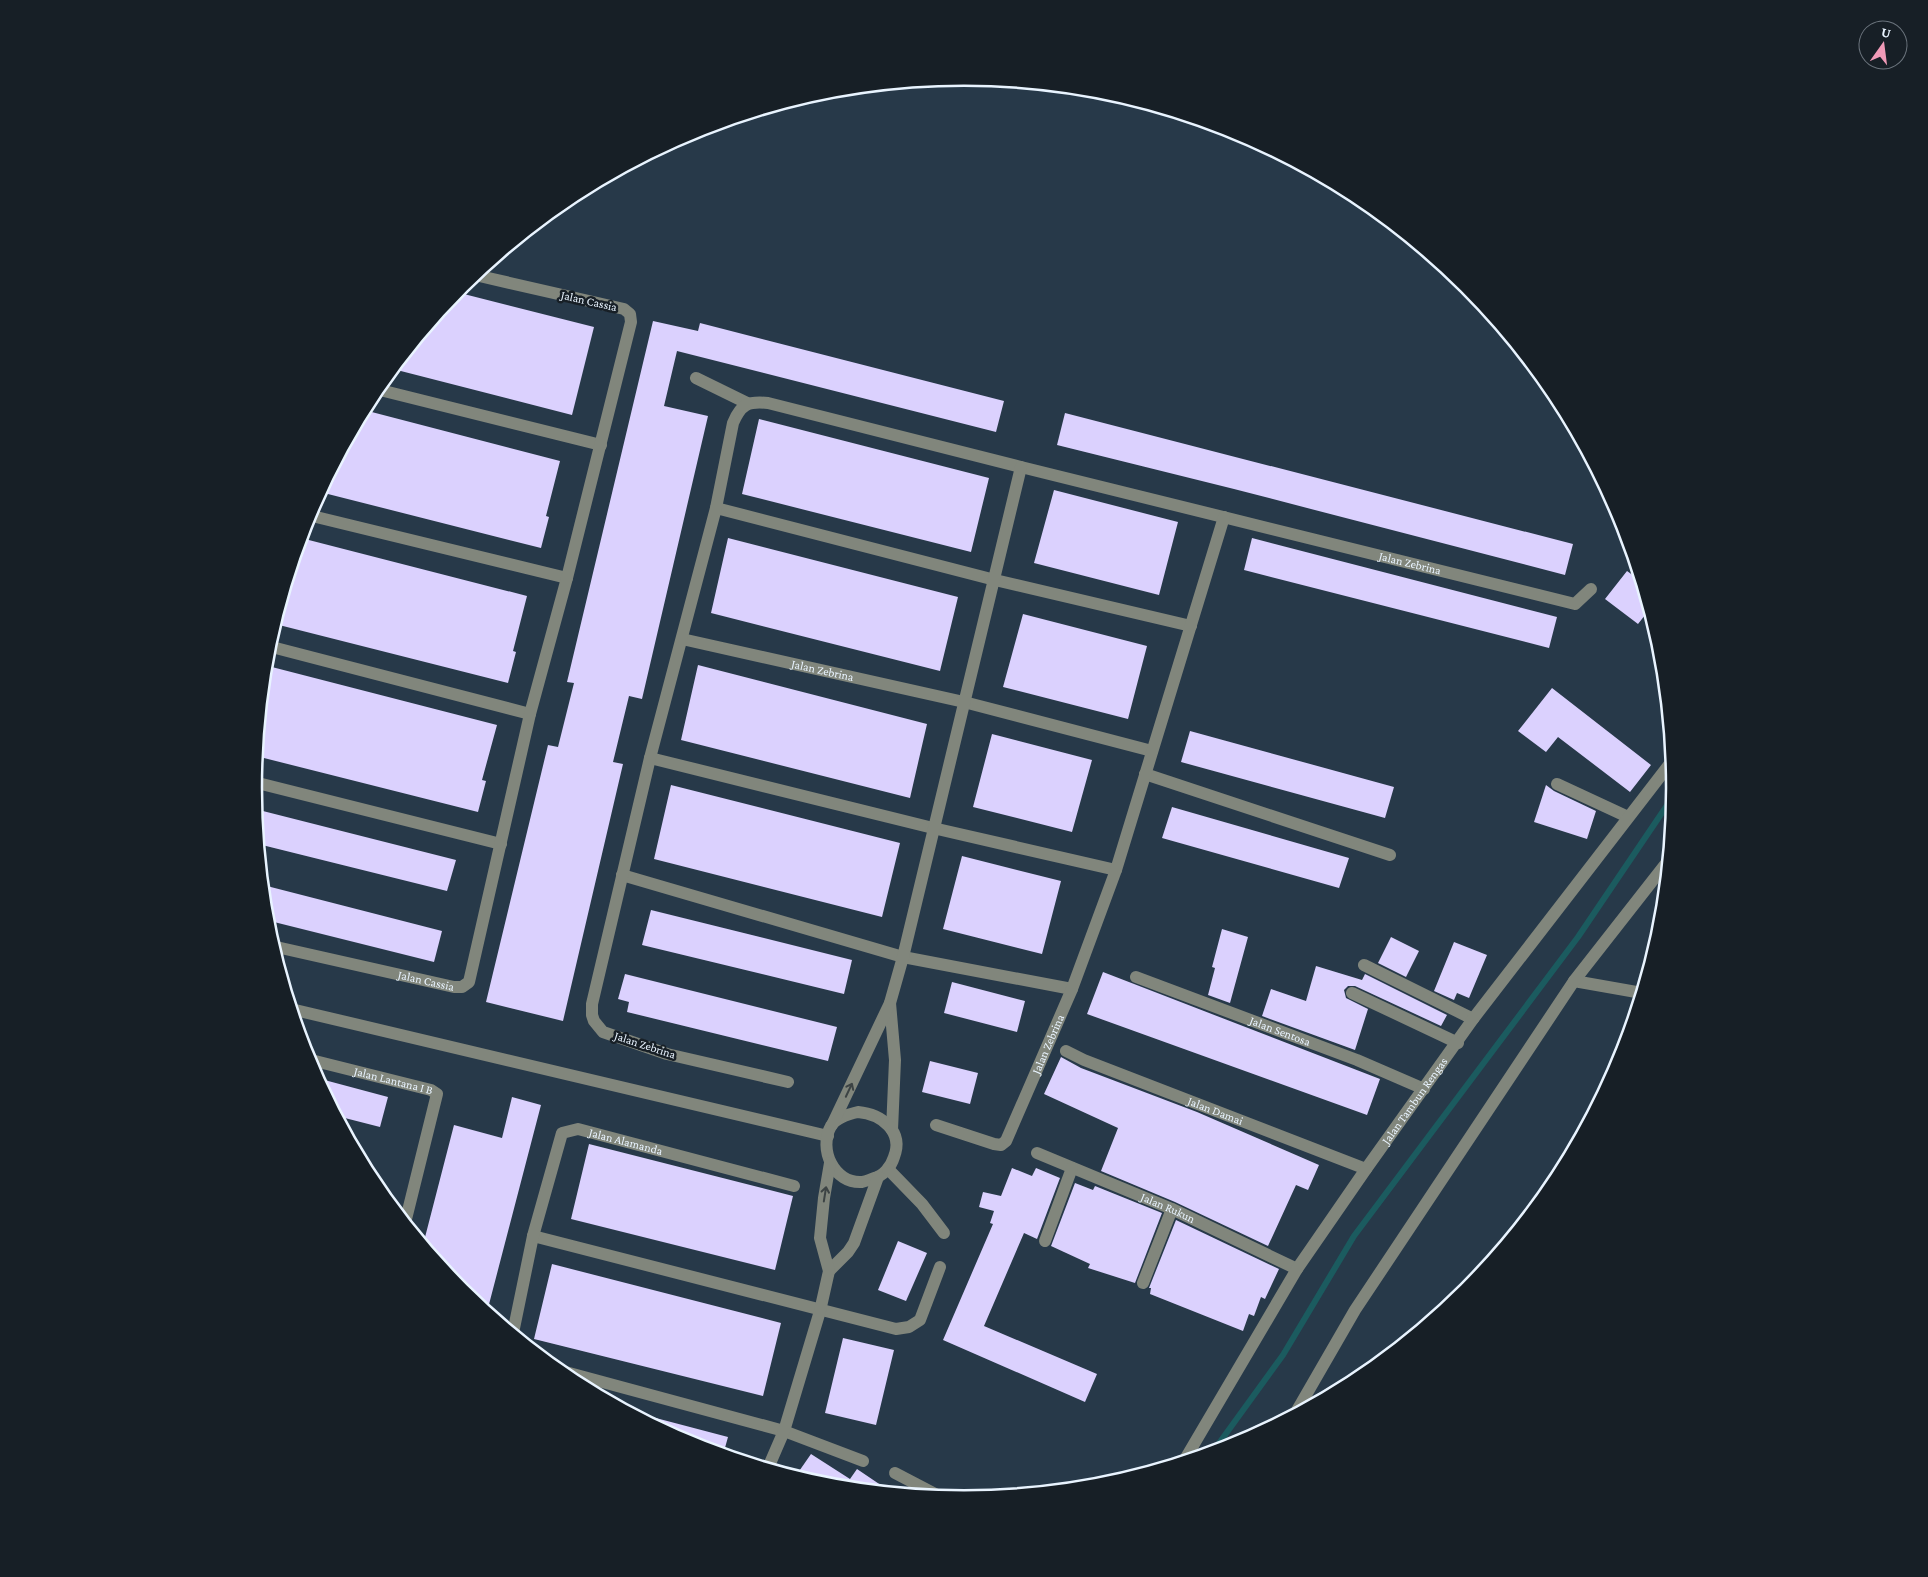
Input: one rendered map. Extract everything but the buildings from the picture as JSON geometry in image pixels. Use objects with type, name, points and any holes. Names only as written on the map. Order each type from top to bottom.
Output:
[{"type":"street","name":"Jalan Cassia","points":[[280,948],[454,987],[462,986],[469,982],[530,714],[567,578],[631,322],[630,314],[624,309],[484,277]]},
{"type":"street","name":"Jalan Zebrina","points":[[696,378],[747,403],[768,403],[1021,468],[1575,604],[1591,589]]},
{"type":"street","points":[[385,391],[601,445]]},
{"type":"street","name":"Jalan Zebrina","points":[[747,403],[737,412],[733,423],[716,508],[650,758],[622,875],[592,1004],[592,1015],[594,1021],[603,1032],[667,1054],[788,1082]]},
{"type":"street","points":[[890,1003],[895,1060],[892,1130],[896,1143],[895,1157],[888,1169],[878,1177],[862,1182],[851,1180],[839,1174],[830,1163],[826,1150],[830,1131],[890,1003],[903,957],[1021,468]]},
{"type":"street","points":[[716,508],[995,580],[1191,626]]},
{"type":"street","points":[[316,517],[567,578]]},
{"type":"street","name":"Jalan Zebrina","points":[[936,1125],[994,1144],[1001,1145],[1006,1141],[1072,990],[1116,870],[1224,517]]},
{"type":"street","name":"Jalan Zebrina","points":[[682,639],[964,702],[1152,751]]},
{"type":"street","points":[[276,648],[530,714]]},
{"type":"street","points":[[650,758],[933,828],[1116,870]]},
{"type":"street","name":"Jalan Tambun Rengas","points":[[1188,1454],[1297,1269],[1366,1169],[1458,1043],[1473,1019],[1666,769]]},
{"type":"street","points":[[1145,774],[1390,855]]},
{"type":"street","points":[[262,784],[501,844]]},
{"type":"street","points":[[1557,784],[1628,816]]},
{"type":"street","points":[[1300,1405],[1355,1310],[1574,981],[1661,870]]},
{"type":"street","points":[[622,875],[903,957],[1072,990]]},
{"type":"street","points":[[1364,965],[1473,1019]]},
{"type":"street","name":"Jalan Sentosa","points":[[1136,977],[1357,1060],[1424,1088]]},
{"type":"street","points":[[1574,981],[1636,991]]},
{"type":"street","points":[[1352,993],[1458,1043]]},
{"type":"street","points":[[298,1011],[830,1131]]},
{"type":"street","name":"Jalan Damai","points":[[1066,1051],[1084,1060],[1366,1169]]},
{"type":"street","name":"Jalan Lantana I B","points":[[317,1062],[431,1090],[437,1094],[407,1216]]},
{"type":"street","points":[[830,1131],[844,1116],[858,1112],[871,1113],[883,1119],[892,1130]]},
{"type":"street","name":"Jalan Alamanda","points":[[513,1327],[533,1236],[562,1133],[569,1130],[578,1130],[794,1186]]},
{"type":"street","name":"Jalan Rukun","points":[[1037,1153],[1172,1209],[1297,1269]]},
{"type":"street","points":[[770,1463],[784,1432],[820,1311],[829,1271],[820,1238],[830,1163]]},
{"type":"street","points":[[1045,1241],[1072,1168]]},
{"type":"street","points":[[888,1169],[922,1204],[944,1232]]},
{"type":"street","points":[[829,1271],[848,1252],[854,1243],[878,1177]]},
{"type":"street","points":[[1143,1283],[1172,1209]]},
{"type":"street","points":[[533,1236],[896,1329],[908,1327],[920,1320],[940,1267]]},
{"type":"street","points":[[581,1376],[784,1432],[862,1461]]},
{"type":"street","points":[[895,1473],[926,1489]]},
{"type":"waterway","points":[[1220,1442],[1283,1355],[1354,1236],[1578,937],[1666,807]]}]
